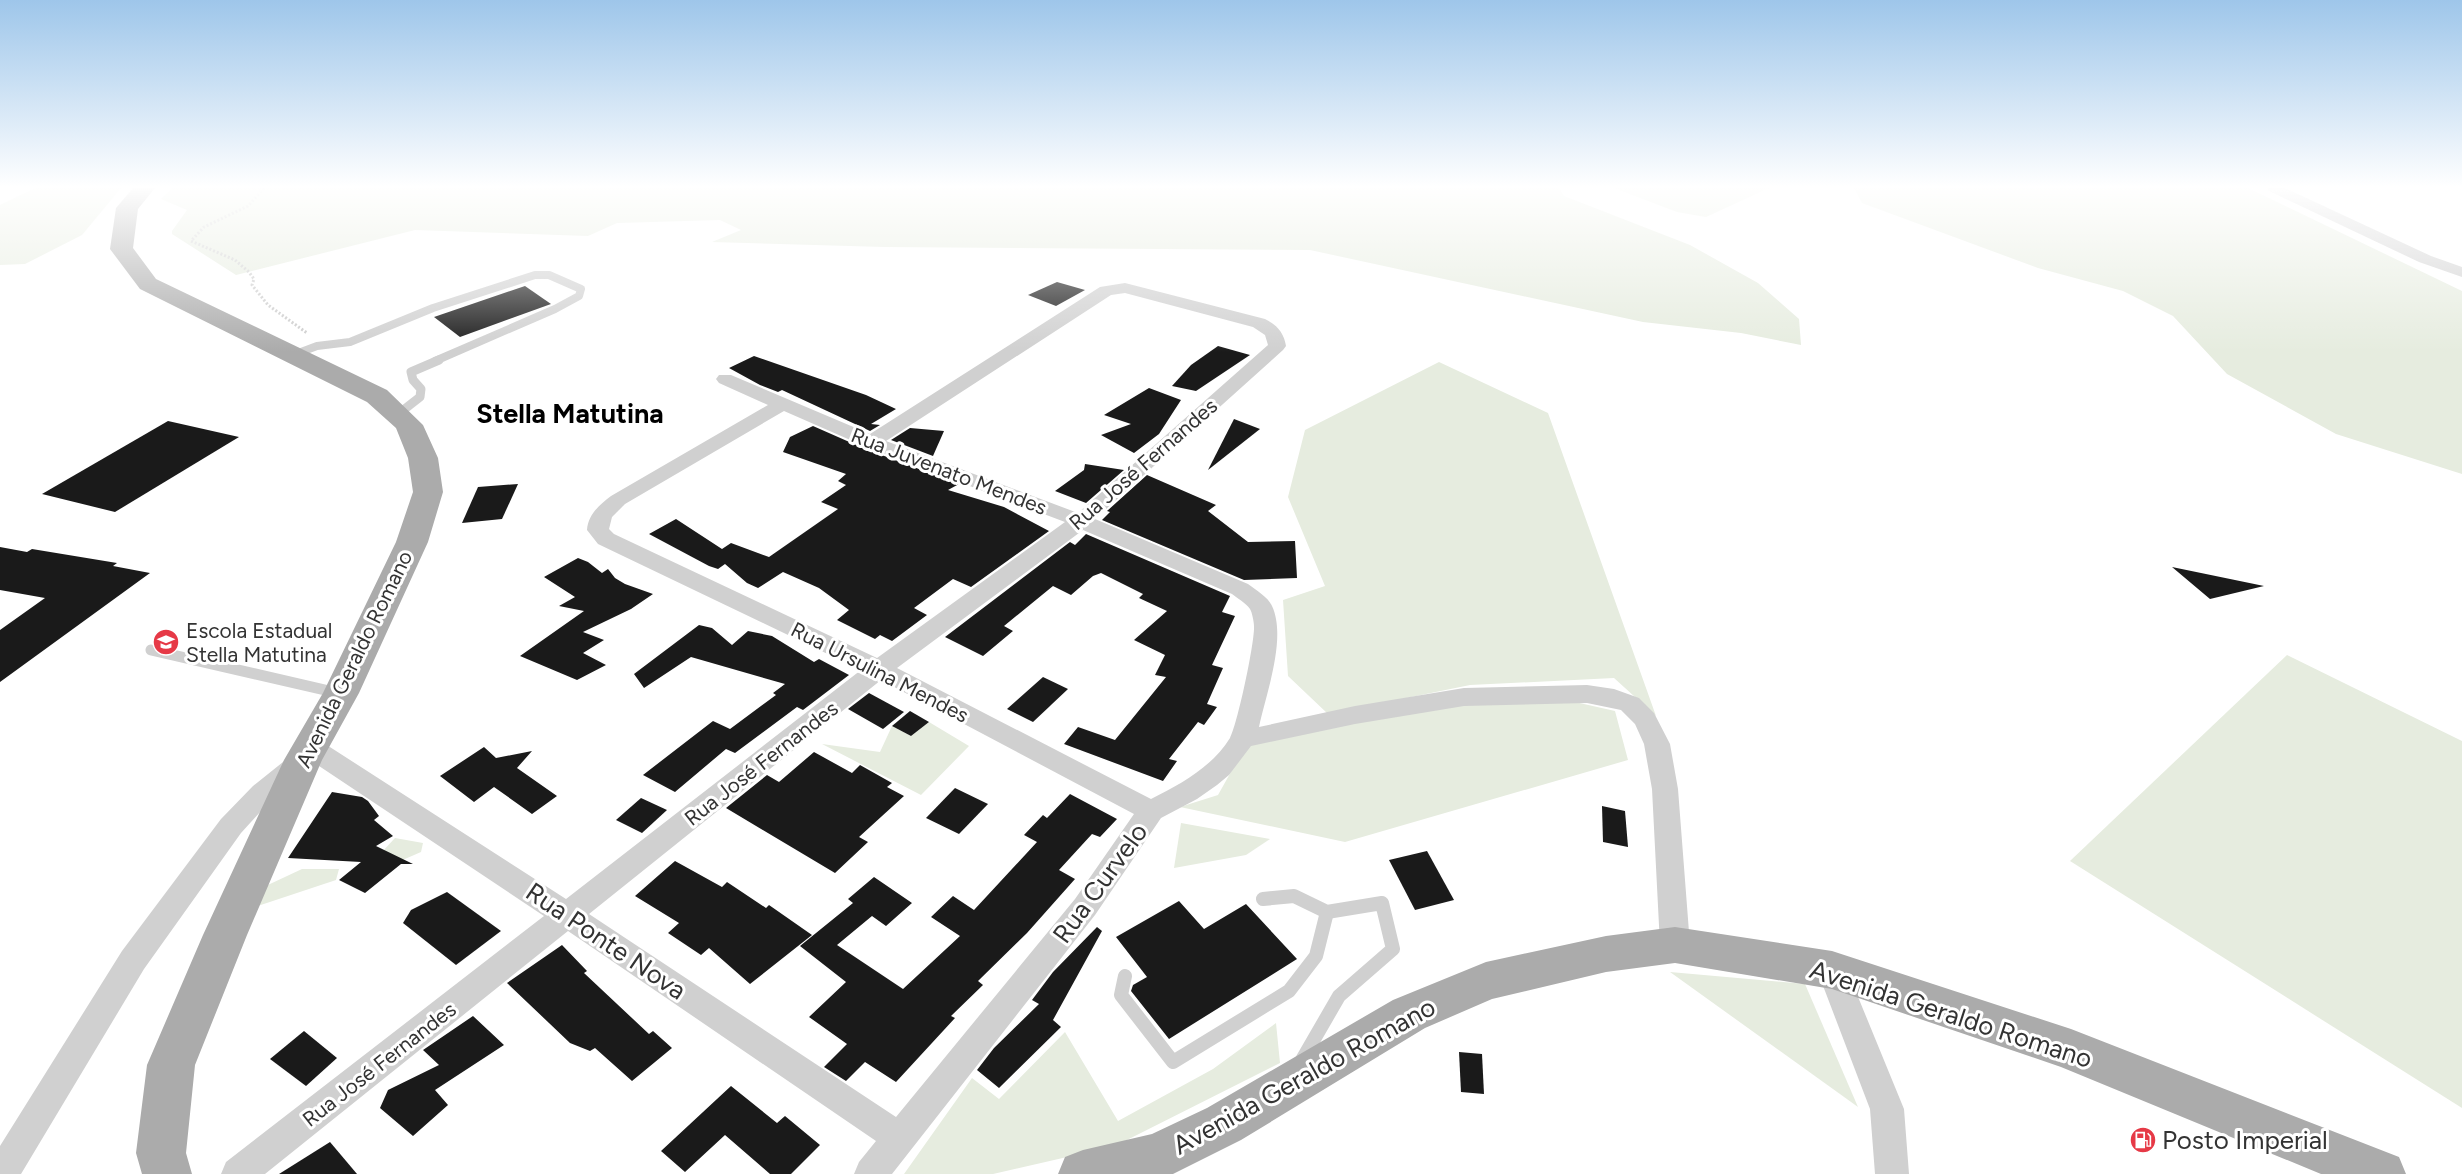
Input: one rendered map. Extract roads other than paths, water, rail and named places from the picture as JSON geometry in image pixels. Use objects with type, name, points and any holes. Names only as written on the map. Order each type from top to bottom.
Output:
[{"type":"main road","name":"Avenida Geraldo Romano","points":[[122,243],[121,249],[148,284],[377,396],[409,425],[423,458],[428,492],[412,543],[340,693],[306,753],[225,935],[171,1065],[161,1153],[167,1174]]},
{"type":"main road","name":"Avenida Geraldo Romano","points":[[1083,1174],[1158,1156],[1224,1124],[1409,1014],[1486,981],[1606,954],[1676,945],[1832,970],[2071,1050],[2324,1161],[2381,1174]]},
{"type":"street","points":[[2391,243],[2425,259],[2462,272]]},
{"type":"street","name":"Rua José Fernandes","points":[[238,1174],[879,669],[1081,521],[1277,346],[1276,335],[1267,326],[1259,323],[1125,288],[1106,291],[871,442]]},
{"type":"street","name":"Rua Juvenato Mendes","points":[[725,379],[871,442],[1081,521],[1240,589]]},
{"type":"street","name":"Rua Ursulina Mendes","points":[[781,405],[618,500],[605,510],[598,524],[598,530],[606,539],[879,669],[1151,811]]},
{"type":"street","name":"Rua Curvelo","points":[[871,1174],[1085,907],[1151,811],[1188,792],[1208,778],[1220,768],[1243,739],[1264,649],[1266,626],[1261,606],[1240,589]]},
{"type":"street","points":[[1243,739],[1355,715],[1464,698],[1587,694],[1614,698],[1630,704],[1645,719],[1657,744],[1665,789],[1676,945]]},
{"type":"street","points":[[2,1174],[133,960],[231,826],[262,793],[306,753]]},
{"type":"street","name":"Rua Ponte Nova","points":[[306,753],[568,916],[900,1138]]},
{"type":"street","points":[[1832,970],[1887,1109],[1892,1174]]},
{"type":"lane","points":[[293,355],[325,345],[350,342],[433,308],[535,275],[549,275],[581,289],[579,296],[555,309],[411,372],[413,380],[421,389],[420,398],[397,415]]},
{"type":"lane","points":[[151,650],[278,681],[340,693]]},
{"type":"lane","points":[[1263,899],[1294,896],[1327,912],[1382,903],[1393,949],[1339,996],[1287,1086]]},
{"type":"lane","points":[[1125,976],[1120,995],[1173,1062],[1289,991],[1316,956],[1327,912]]},
{"type":"place","name":"Escola Estadual Stella Matutina","points":[[166,642]]},
{"type":"place","name":"Posto Imperial","points":[[2143,1140]]},
{"type":"district","name":"Stella Matutina","points":[[570,413]]}]
